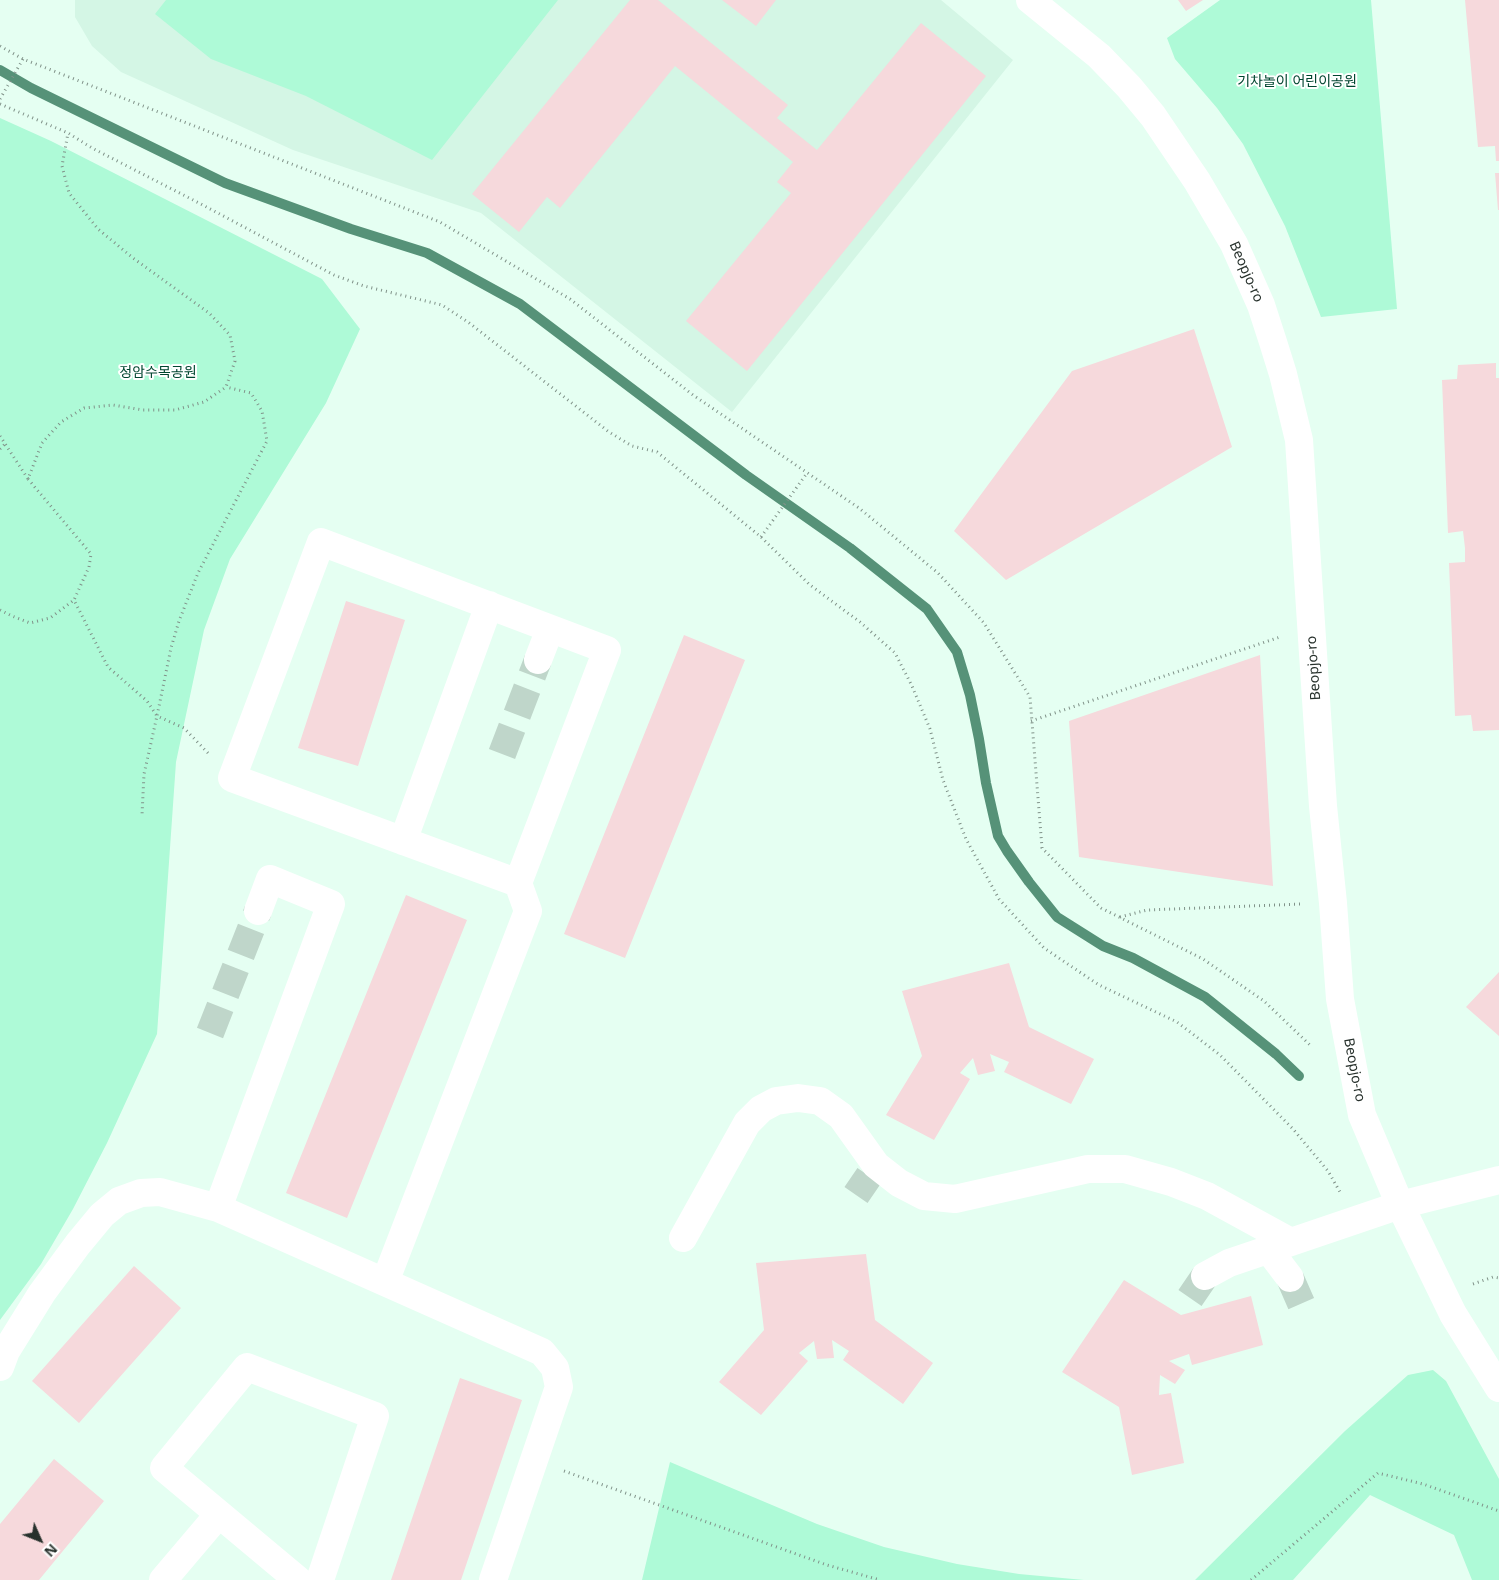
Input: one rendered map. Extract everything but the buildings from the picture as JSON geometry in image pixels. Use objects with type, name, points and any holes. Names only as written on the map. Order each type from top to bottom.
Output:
[{"type":"street","name":"Beopjo-ro","points":[[1030,0],[1099,56],[1129,87],[1153,116],[1216,211],[1248,274],[1264,314],[1283,374],[1299,440],[1323,806],[1340,999],[1362,1115],[1400,1205],[1454,1314],[1499,1388]]},
{"type":"street","points":[[385,1282],[528,911],[518,883],[607,650],[321,542],[232,778],[518,883]]},
{"type":"street","points":[[403,841],[488,605]]},
{"type":"street","points":[[538,660],[550,629]]},
{"type":"street","points":[[218,1208],[331,904],[270,879],[258,911]]},
{"type":"street","points":[[684,1238],[747,1123],[760,1109],[776,1100],[798,1098],[820,1101],[841,1116],[873,1171],[924,1196],[955,1199],[1088,1169],[1125,1169],[1171,1182],[1207,1196],[1279,1246],[1290,1278]]},
{"type":"street","points":[[1205,1276],[1229,1263],[1400,1205],[1499,1180]]},
{"type":"street","points":[[0,1367],[6,1351],[42,1293],[102,1215],[120,1201],[141,1193],[160,1192],[218,1208],[542,1352],[555,1368],[559,1387],[494,1580]]},
{"type":"street","points":[[283,1575],[219,1514],[164,1468],[247,1367],[375,1416],[320,1580]]},
{"type":"street","points":[[162,1580],[219,1514]]},
{"type":"path","points":[[0,46],[23,59],[440,222],[570,299],[693,395],[859,508],[938,572],[984,623],[1030,697],[1042,848],[1101,908],[1203,959],[1264,1001],[1310,1045]]},
{"type":"path","points":[[0,99],[23,59]]},
{"type":"path","points":[[0,104],[68,134],[200,202],[334,275],[364,286],[442,304],[468,322],[609,432],[632,446],[657,452],[761,537],[810,585],[860,622],[895,653],[912,686],[930,729],[943,780],[966,839],[998,899],[1044,948],[1099,985],[1177,1022],[1220,1055],[1294,1129],[1328,1171],[1355,1220]]},
{"type":"path","points":[[28,479],[42,443],[61,422],[84,408],[113,405],[143,410],[175,410],[204,402],[226,387],[235,361],[230,335],[209,313],[133,258],[98,229],[69,194],[62,166],[68,134]]},
{"type":"path","points":[[142,815],[144,774],[178,621],[198,573],[267,440],[262,410],[251,393],[226,387]]},
{"type":"path","points":[[0,436],[28,479],[92,554],[89,567],[74,600],[50,618],[30,622],[0,610]]},
{"type":"path","points":[[0,449],[5,444]]},
{"type":"path","points":[[761,537],[807,473]]},
{"type":"path","points":[[74,600],[108,666],[147,701],[157,716],[184,728],[232,778]]},
{"type":"path","points":[[1031,721],[1311,627]]},
{"type":"path","points":[[1119,917],[1147,910],[1333,903]]},
{"type":"path","points":[[534,1460],[827,1565],[880,1580]]},
{"type":"path","points":[[1251,1580],[1378,1473],[1424,1484],[1499,1511]]},
{"type":"shaded area","points":[[75,0],[941,0],[1013,60],[732,412],[481,213],[293,150],[121,72],[92,46],[75,17]]},
{"type":"green space","points":[[166,0],[558,0],[432,160],[306,96],[211,59],[155,14]]},
{"type":"green space","name":"기차놀이 어린이공원","points":[[1220,0],[1371,0],[1397,309],[1321,317],[1285,226],[1243,144],[1217,108],[1175,59],[1167,38]]},
{"type":"green space","name":"정암수목공원","points":[[0,118],[51,141],[322,279],[360,329],[326,403],[230,559],[204,630],[176,762],[157,1034],[107,1143],[73,1209],[41,1264],[0,1320]]},
{"type":"green space","points":[[1433,1370],[1446,1381],[1499,1479],[1499,1580],[1472,1580],[1454,1535],[1370,1495],[1293,1580],[1195,1580],[1345,1431],[1408,1375]]},
{"type":"green space","points":[[670,1462],[817,1524],[884,1547],[957,1564],[1019,1574],[1084,1580],[642,1580]]},
{"type":"waterway","points":[[0,70],[31,88],[225,183],[351,229],[427,253],[520,304],[746,475],[850,548],[927,609],[957,652],[970,695],[998,836],[1029,882],[1057,917],[1103,946],[1133,958],[1205,997],[1276,1054],[1299,1076]]},
{"type":"tunnel","points":[[502,754],[538,660]]},
{"type":"tunnel","points":[[210,1033],[258,911]]},
{"type":"tunnel","points":[[856,1195],[869,1176]]},
{"type":"tunnel","points":[[1190,1298],[1205,1276]]},
{"type":"tunnel","points":[[1290,1278],[1304,1310]]}]
